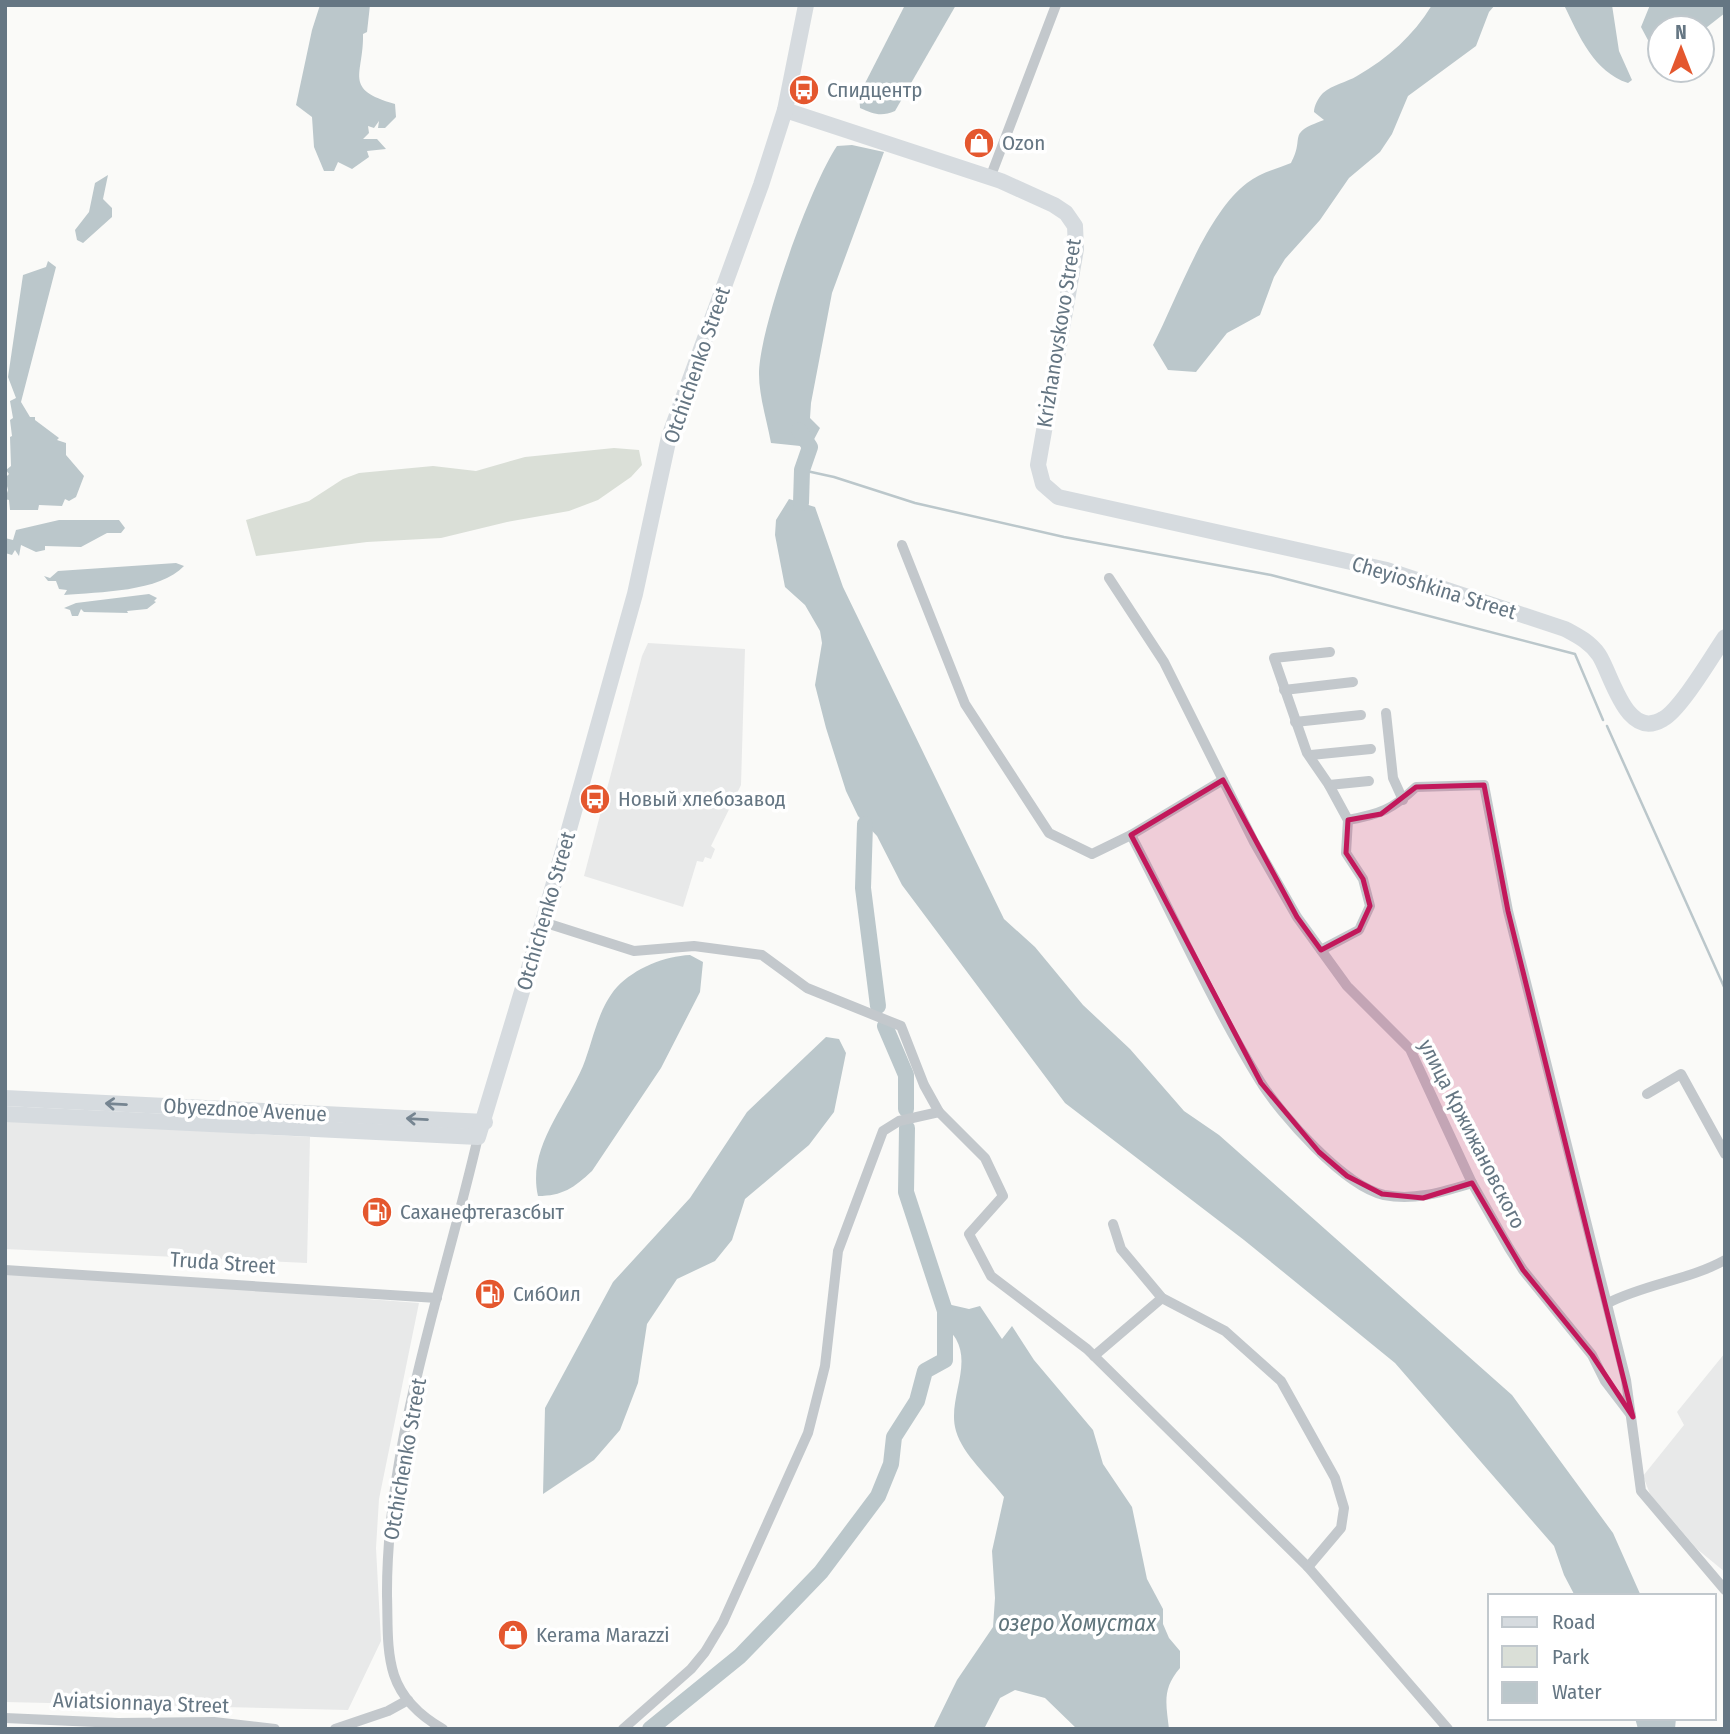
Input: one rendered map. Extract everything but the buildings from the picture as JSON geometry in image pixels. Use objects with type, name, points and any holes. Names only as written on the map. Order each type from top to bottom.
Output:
[{"type":"street","name":"Otchichenko Street","points":[[443,1729],[408,1700],[395,1677],[390,1660],[387,1579],[390,1523],[404,1437],[437,1298],[482,1130],[635,594],[669,437],[761,185],[785,110],[806,5]]},
{"type":"street","points":[[990,178],[1056,5]]},
{"type":"street","name":"Krizhanovskovo Street","points":[[785,110],[990,178],[1054,205],[1066,213],[1074,226],[1076,248],[1038,465],[1043,484],[1058,497]]},
{"type":"street","name":"Cheyioshkina Street","points":[[1058,497],[1387,570],[1565,629],[1590,644],[1599,656],[1622,704],[1632,716],[1645,722],[1662,720],[1676,707],[1725,637]]},
{"type":"street","points":[[902,545],[965,704],[1049,833],[1092,854],[1131,835],[1223,780]]},
{"type":"street","name":"улица Кржижановского","points":[[1109,578],[1164,663],[1297,917],[1347,986],[1410,1049],[1472,1183],[1523,1270],[1592,1355],[1605,1381],[1633,1417]]},
{"type":"street","points":[[1321,950],[1359,930],[1370,906],[1363,879],[1346,853],[1348,820],[1311,755],[1307,753],[1274,657],[1330,652]]},
{"type":"street","points":[[1284,690],[1353,682]]},
{"type":"street","points":[[1386,713],[1393,778],[1402,800]]},
{"type":"street","points":[[1295,722],[1361,715]]},
{"type":"street","points":[[1311,755],[1371,749]]},
{"type":"street","points":[[1329,785],[1369,780]]},
{"type":"street","points":[[1348,820],[1381,814],[1416,787],[1484,785],[1508,911],[1608,1303],[1633,1417],[1641,1491],[1725,1590]]},
{"type":"street","points":[[1131,835],[1261,1083],[1320,1152],[1347,1176],[1382,1194],[1423,1198],[1472,1183]]},
{"type":"street","points":[[543,922],[634,951],[694,946],[762,955],[807,988],[901,1026],[924,1085],[939,1112],[985,1158],[1003,1196],[969,1234],[991,1276],[1094,1356],[1308,1567],[1448,1729]]},
{"type":"street","points":[[1647,1094],[1681,1074],[1725,1154]]},
{"type":"street","name":"Obyezdnoe Avenue","points":[[5,1098],[482,1130]]},
{"type":"street","points":[[623,1729],[691,1669],[705,1652],[723,1622],[808,1433],[825,1366],[838,1251],[883,1131],[899,1121],[939,1112]]},
{"type":"street","name":"Obyezdnoe Avenue","points":[[5,1114],[482,1130]]},
{"type":"street","points":[[1114,1224],[1121,1249],[1162,1298],[1225,1331],[1281,1381],[1325,1458],[1335,1478],[1344,1508],[1341,1528],[1308,1567]]},
{"type":"street","points":[[1608,1303],[1631,1292],[1710,1268],[1725,1259]]},
{"type":"street","name":"Truda Street","points":[[5,1270],[437,1298]]},
{"type":"street","points":[[1094,1356],[1162,1298]]},
{"type":"street","points":[[335,1729],[388,1711],[408,1700]]},
{"type":"street","name":"Aviatsionnaya Street","points":[[5,1718],[118,1723],[214,1722],[275,1729]]},
{"type":"highlighted area","points":[[1223,780],[1297,917],[1321,950],[1359,930],[1370,906],[1363,879],[1346,853],[1348,820],[1381,814],[1416,787],[1484,785],[1508,911],[1633,1417],[1592,1355],[1523,1270],[1472,1183],[1423,1198],[1382,1194],[1347,1176],[1319,1152],[1261,1083],[1131,835]]},
{"type":"shaded area","points":[[648,643],[745,649],[741,785],[711,846],[715,849],[711,859],[705,857],[703,862],[697,861],[683,907],[584,876],[642,656]]},
{"type":"shaded area","points":[[5,1120],[310,1137],[307,1263],[5,1249]]},
{"type":"shaded area","points":[[5,1271],[419,1303],[379,1499],[376,1548],[381,1641],[348,1710],[5,1702]]},
{"type":"shaded area","points":[[1725,1353],[1725,1572],[1697,1549],[1650,1494],[1643,1476],[1684,1425],[1677,1412]]},
{"type":"green space","points":[[614,448],[639,450],[642,465],[631,477],[598,500],[569,511],[441,538],[367,542],[256,556],[246,520],[309,501],[343,479],[359,473],[433,466],[476,471],[525,457]]},
{"type":"water","points":[[320,5],[370,5],[367,32],[363,34],[360,79],[368,92],[395,104],[396,117],[385,128],[378,128],[379,121],[374,128],[368,126],[369,133],[363,139],[377,139],[386,149],[367,151],[369,157],[352,169],[338,162],[334,171],[324,171],[314,147],[312,117],[296,105]]},
{"type":"water","points":[[905,5],[956,5],[895,111],[873,113],[860,108],[859,95]]},
{"type":"water","points":[[1432,5],[1495,5],[1489,12],[1476,46],[1408,96],[1392,134],[1380,152],[1349,178],[1320,220],[1285,259],[1274,277],[1260,315],[1227,333],[1196,372],[1168,370],[1153,345],[1194,258],[1218,215],[1247,183],[1291,163],[1300,133],[1324,120],[1314,112],[1321,95],[1357,76],[1389,54],[1417,27]]},
{"type":"water","points":[[1564,5],[1612,5],[1619,51],[1632,80],[1628,83],[1616,78],[1597,62]]},
{"type":"water","points":[[1650,5],[1725,5],[1725,13],[1716,20],[1716,14],[1646,14]]},
{"type":"water","points":[[1646,15],[1646,36],[1641,27]]},
{"type":"water","points":[[852,145],[884,152],[832,293],[811,403],[810,418],[820,428],[810,447],[771,443],[759,382],[761,353],[768,324],[788,257],[826,165],[837,146]]},
{"type":"water","points":[[108,175],[103,199],[112,208],[112,217],[83,243],[77,240],[75,230],[89,212],[95,183]]},
{"type":"water","points":[[48,261],[56,267],[21,402],[30,417],[35,417],[35,420],[59,438],[57,440],[66,443],[66,455],[84,476],[76,497],[69,501],[65,499],[62,506],[39,505],[38,510],[10,510],[9,500],[5,499],[8,490],[5,478],[9,474],[6,470],[11,466],[10,420],[13,418],[10,401],[16,398],[8,377],[23,275],[46,267]]},
{"type":"water","points":[[789,499],[815,507],[843,587],[1004,919],[1035,947],[1083,1005],[1130,1049],[1184,1111],[1219,1135],[1512,1395],[1613,1533],[1640,1594],[1574,1594],[1554,1546],[1395,1363],[1244,1240],[1065,1103],[902,885],[877,836],[858,816],[846,791],[815,685],[822,643],[820,631],[805,605],[785,587],[775,535],[776,520]]},
{"type":"water","points":[[59,520],[119,520],[125,528],[121,533],[107,533],[81,547],[45,546],[45,550],[36,552],[21,545],[19,556],[15,550],[12,555],[5,553],[5,538],[13,540],[16,530]]},
{"type":"water","points":[[176,563],[184,566],[160,581],[111,591],[64,595],[67,590],[59,589],[56,581],[48,581],[44,576],[50,578],[58,571]]},
{"type":"water","points":[[149,594],[157,598],[154,601],[156,602],[147,609],[127,611],[128,613],[84,612],[81,609],[78,616],[72,616],[70,610],[64,608],[76,603]]},
{"type":"water","points":[[690,955],[703,962],[700,992],[661,1068],[592,1171],[567,1190],[538,1196],[536,1178],[543,1145],[583,1066],[610,995],[624,980],[641,969],[661,961]]},
{"type":"water","points":[[826,1037],[839,1039],[846,1053],[834,1112],[809,1145],[745,1199],[732,1240],[715,1261],[677,1279],[647,1324],[638,1383],[620,1430],[594,1460],[543,1494],[545,1408],[613,1282],[690,1198],[747,1112]]},
{"type":"water","name":"озеро Хомустах","points":[[943,1303],[969,1309],[980,1306],[1002,1339],[1012,1326],[1034,1360],[1093,1430],[1103,1464],[1132,1507],[1147,1579],[1163,1609],[1163,1624],[1169,1638],[1180,1651],[1180,1668],[1170,1683],[1167,1697],[1169,1729],[1077,1729],[1045,1698],[1015,1690],[1000,1698],[984,1729],[933,1729],[957,1680],[993,1627],[995,1598],[992,1551],[1004,1497],[970,1457],[956,1431],[954,1408],[961,1373],[960,1350],[956,1339],[940,1318]]},
{"type":"water","points":[[1636,1720],[1676,1720],[1675,1729],[1638,1729]]},
{"type":"waterway","points":[[799,430],[810,447],[802,470],[801,503]]},
{"type":"waterway","points":[[802,470],[834,477],[915,503],[1064,537],[1271,575],[1575,654],[1603,720]]},
{"type":"waterway","points":[[1607,726],[1725,989]]},
{"type":"waterway","points":[[865,824],[863,888],[878,1006]]},
{"type":"waterway","points":[[885,1026],[906,1075],[906,1109]]},
{"type":"waterway","points":[[650,1729],[740,1656],[821,1572],[878,1496],[891,1464],[894,1437],[917,1401],[925,1371],[945,1360],[945,1311],[906,1192],[907,1128]]},
{"type":"place","name":"Спидцентр","points":[[804,90]]},
{"type":"place","name":"Ozon","points":[[979,143]]},
{"type":"place","name":"Новый хлебозавод","points":[[595,799]]},
{"type":"place","name":"Саханефтегазсбыт","points":[[377,1212]]},
{"type":"place","name":"СибОил","points":[[490,1294]]},
{"type":"place","name":"Kerama Marazzi","points":[[513,1635]]}]
